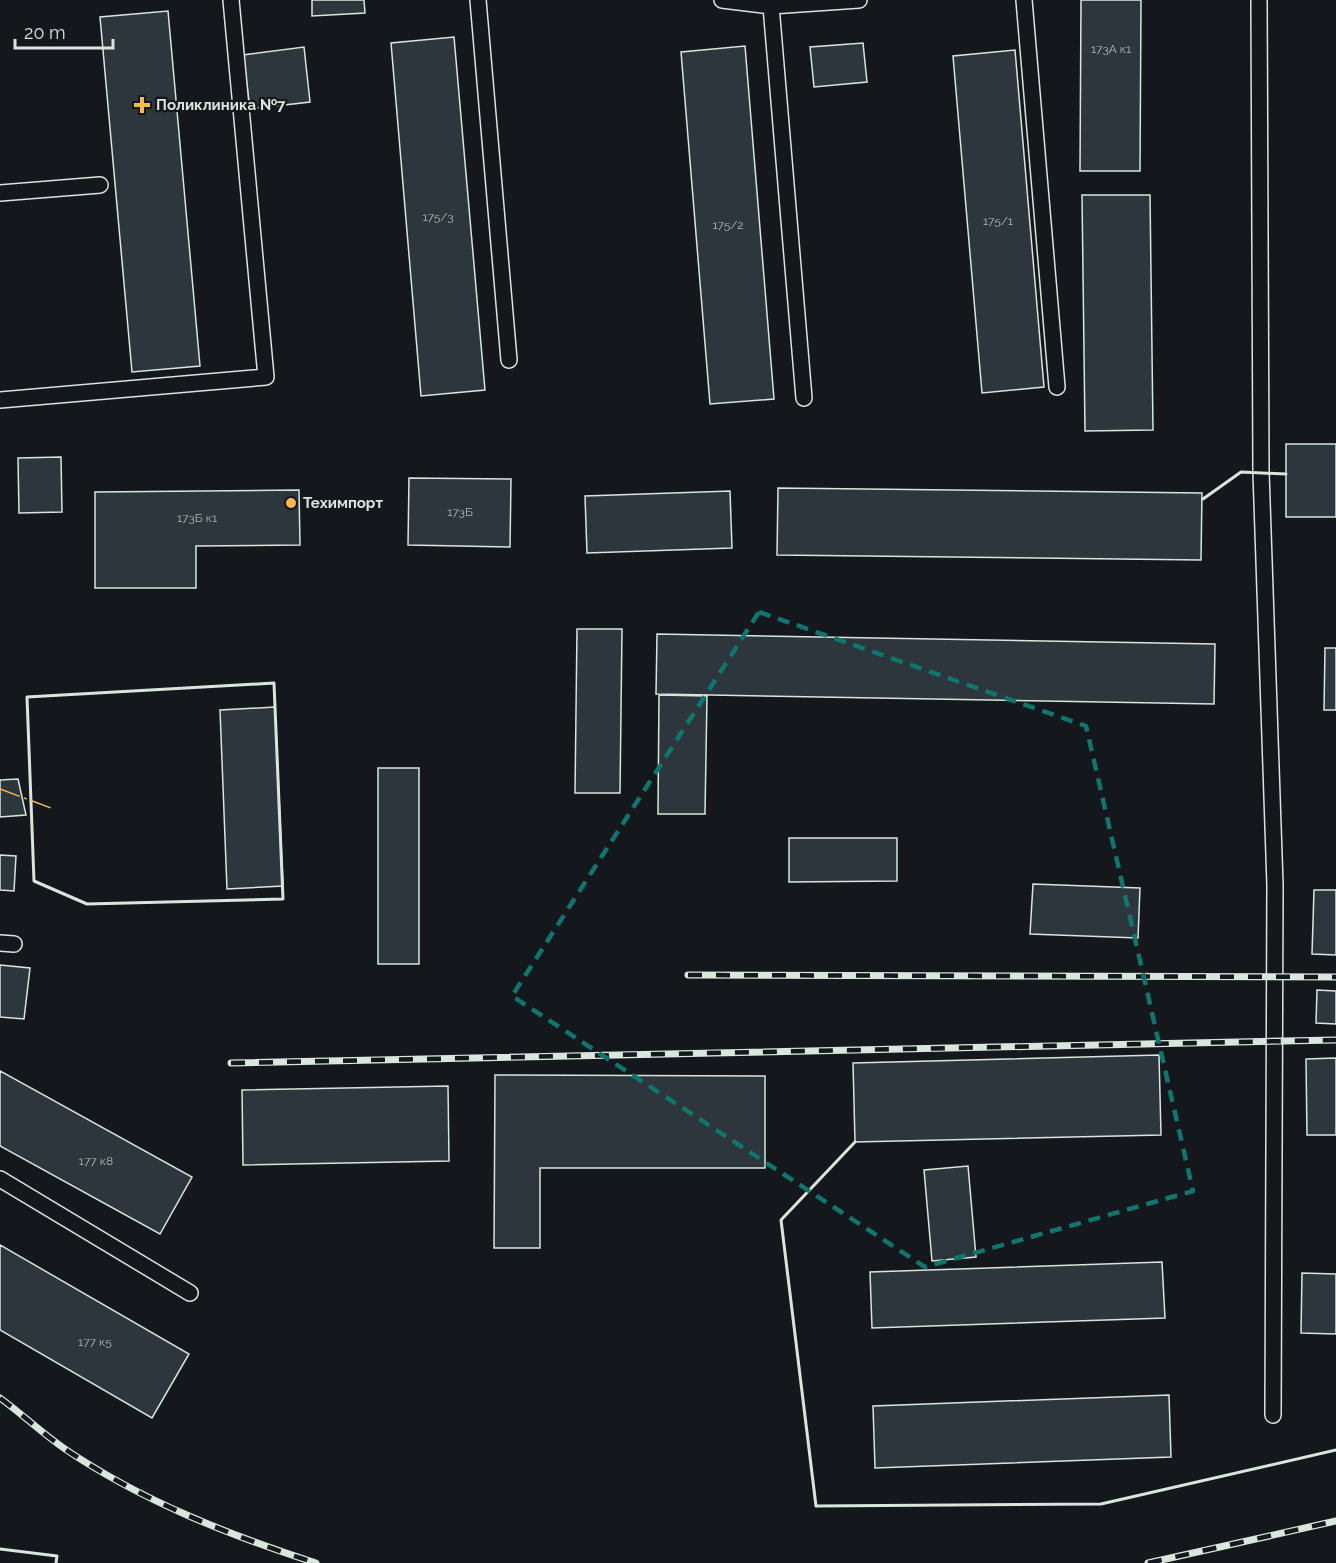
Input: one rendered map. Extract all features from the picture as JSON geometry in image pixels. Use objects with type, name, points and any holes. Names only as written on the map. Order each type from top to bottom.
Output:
[{"type":"lane","points":[[0,400],[266,377],[231,0]]},
{"type":"lane","points":[[478,0],[508,360]]},
{"type":"lane","points":[[722,0],[771,6],[859,0]]},
{"type":"lane","points":[[1024,0],[1057,387]]},
{"type":"lane","points":[[1259,0],[1261,472],[1275,885],[1273,1414]]},
{"type":"lane","points":[[771,6],[804,398]]},
{"type":"lane","points":[[0,193],[100,185]]},
{"type":"lane","points":[[0,1179],[190,1293]]},
{"type":"highlighted area","points":[[759,612],[1086,726],[1193,1191],[925,1267],[512,996]]},
{"type":"building","points":[[312,0],[364,0],[365,13],[312,16]]},
{"type":"building","points":[[1081,0],[1141,0],[1140,171],[1080,171]]},
{"type":"building","name":"Поликлиника №7","points":[[168,11],[200,366],[132,372],[100,17]]},
{"type":"building","points":[[454,37],[485,390],[421,396],[391,43]]},
{"type":"building","points":[[863,43],[867,82],[814,87],[810,47]]},
{"type":"building","points":[[745,46],[774,399],[710,404],[681,52]]},
{"type":"building","points":[[304,47],[310,102],[250,109],[243,55]]},
{"type":"building","points":[[1015,50],[1044,387],[982,393],[953,56]]},
{"type":"building","points":[[1082,195],[1150,195],[1153,430],[1085,431]]},
{"type":"building","points":[[1286,444],[1336,444],[1336,517],[1286,517]]},
{"type":"building","points":[[61,457],[62,512],[19,513],[18,458]]},
{"type":"building","points":[[409,478],[511,479],[510,547],[408,545]]},
{"type":"building","points":[[778,488],[1202,493],[1201,560],[777,555]]},
{"type":"building","points":[[299,490],[300,545],[196,546],[196,588],[95,588],[95,492]]},
{"type":"building","points":[[730,491],[732,548],[587,553],[585,496]]},
{"type":"building","points":[[577,629],[622,629],[620,793],[575,793]]},
{"type":"building","points":[[657,634],[1215,644],[1214,704],[656,694]]},
{"type":"building","points":[[1325,648],[1336,648],[1336,710],[1324,710]]},
{"type":"building","points":[[659,695],[707,696],[705,814],[658,814]]},
{"type":"building","points":[[275,707],[283,886],[227,889],[220,710]]},
{"type":"building","points":[[378,768],[419,768],[419,964],[378,964]]},
{"type":"building","points":[[18,779],[26,815],[0,817],[0,780]]},
{"type":"building","points":[[789,838],[897,838],[897,881],[789,882]]},
{"type":"building","points":[[0,855],[16,856],[14,891],[0,890]]},
{"type":"building","points":[[1033,884],[1140,888],[1138,938],[1030,934]]},
{"type":"building","points":[[1314,890],[1336,890],[1336,955],[1312,954]]},
{"type":"building","points":[[0,965],[30,968],[24,1019],[0,1017]]},
{"type":"building","points":[[1317,990],[1336,991],[1336,1024],[1316,1023]]},
{"type":"building","points":[[1159,1055],[1161,1135],[855,1142],[853,1063]]},
{"type":"building","points":[[1336,1058],[1336,1135],[1307,1135],[1306,1059]]},
{"type":"building","points":[[0,1071],[192,1177],[160,1234],[0,1146]]},
{"type":"building","points":[[495,1075],[765,1076],[765,1168],[540,1168],[540,1248],[494,1248]]},
{"type":"building","points":[[448,1086],[449,1161],[243,1165],[242,1090]]},
{"type":"building","points":[[968,1166],[976,1257],[932,1261],[924,1170]]},
{"type":"building","points":[[0,1245],[189,1354],[152,1418],[0,1330]]},
{"type":"building","points":[[1162,1262],[1165,1318],[872,1328],[870,1272]]},
{"type":"building","points":[[1302,1273],[1336,1274],[1336,1334],[1301,1333]]},
{"type":"building","points":[[1169,1395],[1171,1457],[875,1468],[873,1406]]},
{"type":"railway","points":[[688,975],[1336,977]]},
{"type":"railway","points":[[231,1063],[1336,1040]]},
{"type":"railway","points":[[0,1398],[65,1449],[124,1485],[187,1515],[251,1541],[316,1563]]},
{"type":"railway","points":[[1148,1563],[1336,1521]]},
{"type":"wall","points":[[1203,499],[1241,472],[1286,474]]},
{"type":"wall","points":[[274,683],[283,899],[87,904],[34,881],[27,697],[274,683]]},
{"type":"wall","points":[[855,1142],[781,1220],[816,1506],[1101,1504],[1336,1450]]},
{"type":"wall","points":[[0,1549],[57,1556],[56,1563]]},
{"type":"power","points":[[0,789],[51,808]]},
{"type":"place","name":"Поликлиника №7","points":[[142,105]]},
{"type":"place","name":"Техимпорт","points":[[291,503]]}]
